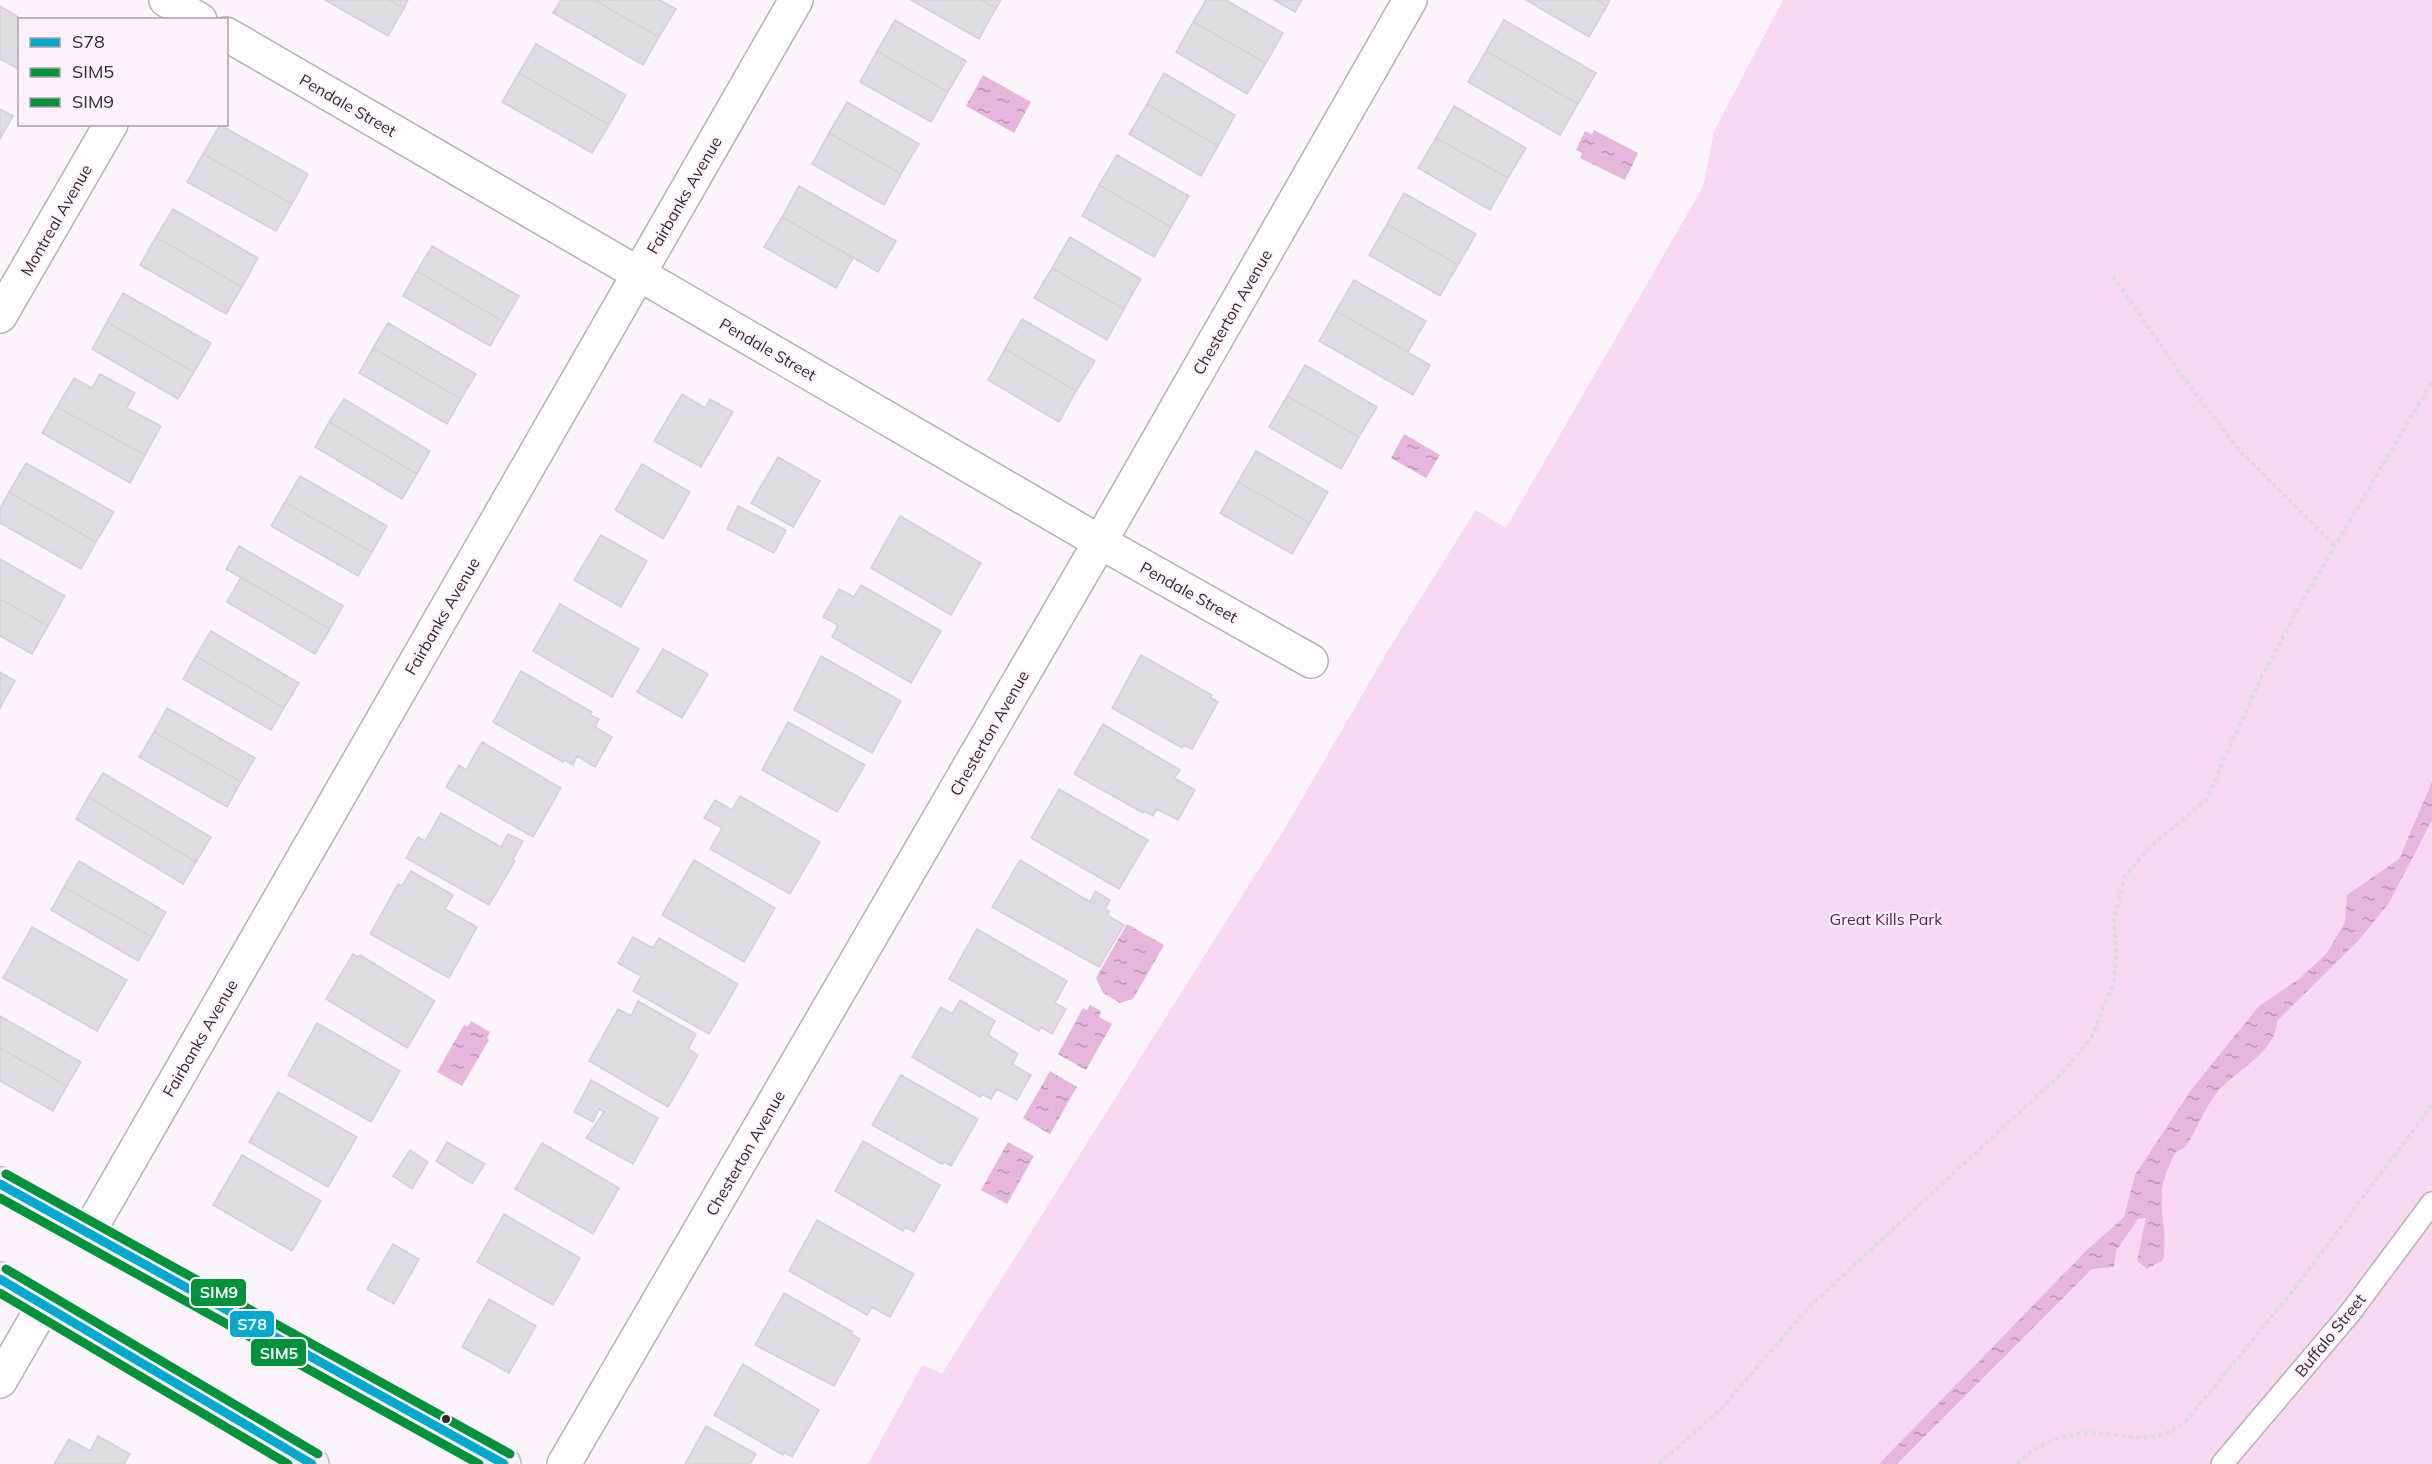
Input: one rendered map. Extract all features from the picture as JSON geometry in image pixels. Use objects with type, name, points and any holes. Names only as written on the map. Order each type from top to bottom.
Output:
[{"type":"main road","points":[[0,1184],[504,1464]]},
{"type":"main road","points":[[0,1279],[312,1464]]},
{"type":"street","name":"Fairbanks Avenue","points":[[88,1233],[796,0]]},
{"type":"street","name":"Chesterton Avenue","points":[[564,1464],[1100,542],[1410,0]]},
{"type":"street","name":"Pendale Street","points":[[228,35],[1100,542],[1311,661]]},
{"type":"street","name":"Montreal Avenue","points":[[0,316],[110,126]]},
{"type":"street","points":[[0,1381],[44,1305]]},
{"type":"lane","name":"Buffalo Street","points":[[2223,1464],[2350,1312],[2432,1203]]},
{"type":"path","points":[[2113,276],[2190,387],[2241,452],[2335,546]]},
{"type":"path","points":[[1659,1464],[1720,1410],[1810,1306],[2063,1072],[2092,1036],[2114,982],[2116,954],[2114,918],[2125,876],[2151,846],[2206,800],[2260,680],[2335,546],[2432,382]]},
{"type":"path","points":[[2017,1464],[2051,1441],[2087,1432],[2150,1439],[2171,1433],[2187,1421],[2293,1291],[2432,1105]]},
{"type":"green space","name":"Great Kills Park","points":[[1783,0],[2432,0],[2432,1464],[868,1464],[922,1365],[942,1374],[1291,818],[1388,650],[1476,510],[1506,528],[1703,187],[1714,131]]},
{"type":"water","points":[[983,75],[1031,102],[1014,133],[966,106]]},
{"type":"water","points":[[1594,130],[1638,153],[1625,180],[1580,158],[1582,153],[1576,150],[1585,131],[1592,134]]},
{"type":"water","points":[[1404,434],[1440,455],[1426,478],[1391,458]]},
{"type":"water","points":[[2432,782],[2432,820],[2389,903],[2357,942],[2277,1021],[2270,1042],[2255,1059],[2219,1090],[2186,1146],[2174,1154],[2164,1178],[2162,1190],[2163,1260],[2147,1269],[2137,1261],[2146,1218],[2138,1219],[2116,1251],[2114,1267],[2092,1269],[1897,1464],[1879,1464],[2087,1250],[2124,1217],[2135,1175],[2191,1090],[2259,1006],[2299,979],[2327,953],[2345,922],[2347,895],[2399,859]]},
{"type":"water","points":[[1127,924],[1164,945],[1133,999],[1120,1003],[1103,993],[1096,978]]},
{"type":"water","points":[[1090,1005],[1101,1011],[1099,1017],[1112,1024],[1086,1070],[1058,1054],[1083,1008],[1087,1010]]},
{"type":"water","points":[[471,1021],[490,1032],[487,1038],[489,1040],[462,1086],[437,1072],[464,1025],[468,1027]]},
{"type":"water","points":[[1050,1071],[1077,1087],[1050,1134],[1023,1118]]},
{"type":"water","points":[[1008,1142],[1034,1156],[1007,1204],[981,1190]]},
{"type":"building","points":[[325,0],[389,0],[404,8],[388,36]]},
{"type":"building","points":[[389,0],[408,0],[404,8]]},
{"type":"building","points":[[561,0],[594,0],[659,37],[643,65],[553,13]]},
{"type":"building","points":[[594,0],[660,0],[676,9],[659,37]]},
{"type":"building","points":[[911,0],[981,0],[996,8],[979,39]]},
{"type":"building","points":[[981,0],[1001,0],[996,8]]},
{"type":"building","points":[[1206,0],[1226,0],[1283,33],[1266,63],[1193,22]]},
{"type":"building","points":[[1274,0],[1302,0],[1295,12]]},
{"type":"building","points":[[1526,0],[1597,0],[1607,6],[1589,37]]},
{"type":"building","points":[[1597,0],[1610,0],[1607,6]]},
{"type":"building","points":[[0,6],[20,18],[18,69],[0,59]]},
{"type":"building","points":[[895,20],[966,61],[948,92],[877,51]]},
{"type":"building","points":[[1504,20],[1596,73],[1578,104],[1486,51]]},
{"type":"building","points":[[1193,22],[1266,63],[1247,94],[1176,52]]},
{"type":"building","points":[[536,44],[626,95],[609,125],[519,73]]},
{"type":"building","points":[[877,51],[948,92],[931,122],[860,82]]},
{"type":"building","points":[[1486,51],[1578,104],[1560,135],[1468,82]]},
{"type":"building","points":[[519,73],[609,125],[592,153],[502,102]]},
{"type":"building","points":[[1164,73],[1235,115],[1218,146],[1147,104]]},
{"type":"building","points":[[847,102],[919,144],[901,174],[829,133]]},
{"type":"building","points":[[1147,104],[1218,146],[1201,176],[1129,134]]},
{"type":"building","points":[[1454,106],[1526,148],[1508,178],[1436,138]]},
{"type":"building","points":[[0,109],[13,116],[0,139]]},
{"type":"building","points":[[219,126],[222,126],[308,174],[292,204],[203,154]]},
{"type":"building","points":[[829,133],[901,174],[884,205],[812,164]]},
{"type":"building","points":[[1436,138],[1508,178],[1490,210],[1418,168]]},
{"type":"building","points":[[203,154],[292,204],[276,231],[187,182]]},
{"type":"building","points":[[1117,155],[1189,196],[1171,227],[1099,185]]},
{"type":"building","points":[[1099,185],[1171,227],[1154,257],[1082,216]]},
{"type":"building","points":[[799,186],[896,241],[878,272],[782,217]]},
{"type":"building","points":[[1404,193],[1476,234],[1458,265],[1387,224]]},
{"type":"building","points":[[173,209],[258,258],[242,287],[156,237]]},
{"type":"building","points":[[782,217],[853,258],[836,288],[764,247]]},
{"type":"building","points":[[1387,224],[1458,265],[1440,296],[1369,255]]},
{"type":"building","points":[[156,237],[242,287],[226,314],[140,265]]},
{"type":"building","points":[[1070,237],[1141,279],[1124,309],[1052,268]]},
{"type":"building","points":[[432,246],[519,296],[504,322],[417,271]]},
{"type":"building","points":[[1052,268],[1124,309],[1107,340],[1034,298]]},
{"type":"building","points":[[417,271],[504,322],[490,346],[403,296]]},
{"type":"building","points":[[1354,280],[1426,321],[1408,352],[1336,311]]},
{"type":"building","points":[[123,293],[211,343],[194,372],[107,322]]},
{"type":"building","points":[[1336,311],[1430,365],[1413,395],[1319,341]]},
{"type":"building","points":[[1022,319],[1095,361],[1076,391],[1005,349]]},
{"type":"building","points":[[107,322],[194,372],[178,399],[92,349]]},
{"type":"building","points":[[388,323],[476,374],[461,399],[373,348]]},
{"type":"building","points":[[373,348],[461,399],[447,424],[359,373]]},
{"type":"building","points":[[1005,349],[1076,391],[1059,422],[988,380]]},
{"type":"building","points":[[1305,365],[1377,407],[1359,437],[1287,396]]},
{"type":"building","points":[[100,374],[135,393],[127,408],[161,426],[145,455],[57,407],[74,378],[92,388]]},
{"type":"building","points":[[682,394],[705,408],[710,399],[733,412],[701,467],[654,441]]},
{"type":"building","points":[[1287,396],[1359,437],[1341,469],[1269,427]]},
{"type":"building","points":[[344,399],[430,451],[417,474],[329,422]]},
{"type":"building","points":[[57,407],[145,455],[130,483],[42,433]]},
{"type":"building","points":[[329,422],[417,474],[402,499],[315,447]]},
{"type":"building","points":[[1256,451],[1328,492],[1310,523],[1238,482]]},
{"type":"building","points":[[778,457],[820,481],[793,527],[751,503]]},
{"type":"building","points":[[26,463],[114,512],[96,542],[9,492]]},
{"type":"building","points":[[642,464],[690,492],[663,539],[615,510]]},
{"type":"building","points":[[300,476],[387,526],[372,552],[285,502]]},
{"type":"building","points":[[1238,482],[1310,523],[1292,554],[1220,513]]},
{"type":"building","points":[[9,492],[96,542],[81,569],[0,523],[0,508]]},
{"type":"building","points":[[285,502],[372,552],[358,576],[271,526]]},
{"type":"building","points":[[738,506],[786,530],[774,553],[727,529]]},
{"type":"building","points":[[900,516],[981,563],[951,615],[871,568]]},
{"type":"building","points":[[601,535],[647,561],[621,607],[574,580]]},
{"type":"building","points":[[239,546],[343,606],[330,629],[226,569]]},
{"type":"building","points":[[0,559],[65,596],[48,626],[0,599]]},
{"type":"building","points":[[241,577],[330,629],[315,654],[227,602]]},
{"type":"building","points":[[861,585],[941,631],[911,683],[832,637],[838,625],[823,617],[839,589],[854,597]]},
{"type":"building","points":[[0,599],[48,626],[32,654],[0,636]]},
{"type":"building","points":[[560,604],[639,649],[612,697],[533,651]]},
{"type":"building","points":[[211,631],[299,683],[284,708],[196,656]]},
{"type":"building","points":[[663,649],[708,674],[682,718],[637,692]]},
{"type":"building","points":[[1141,655],[1212,695],[1211,698],[1218,702],[1192,749],[1183,745],[1182,748],[1112,708]]},
{"type":"building","points":[[196,656],[284,708],[271,730],[183,679]]},
{"type":"building","points":[[821,656],[901,701],[872,753],[794,710]]},
{"type":"building","points":[[521,671],[592,712],[590,715],[599,719],[595,727],[612,737],[595,767],[577,756],[573,765],[564,760],[563,762],[493,722]]},
{"type":"building","points":[[0,672],[15,681],[0,708]]},
{"type":"building","points":[[167,708],[255,758],[241,782],[154,732]]},
{"type":"building","points":[[788,722],[865,765],[837,812],[762,770]]},
{"type":"building","points":[[1103,724],[1180,770],[1174,778],[1195,790],[1178,820],[1157,809],[1153,816],[1144,811],[1143,813],[1074,774]]},
{"type":"building","points":[[154,732],[241,782],[227,807],[139,757]]},
{"type":"building","points":[[482,742],[561,788],[533,837],[446,787],[459,765],[466,770]]},
{"type":"building","points":[[103,773],[211,837],[196,862],[88,797]]},
{"type":"building","points":[[1059,789],[1148,840],[1119,889],[1031,838]]},
{"type":"building","points":[[740,796],[820,842],[790,894],[710,849],[722,828],[704,818],[715,800],[732,810]]},
{"type":"building","points":[[88,797],[196,862],[183,884],[76,819]]},
{"type":"building","points":[[441,813],[501,847],[508,834],[523,841],[513,859],[515,861],[489,905],[406,858],[418,837],[425,841]]},
{"type":"building","points":[[694,860],[775,908],[744,962],[662,915]]},
{"type":"building","points":[[1020,860],[1090,902],[1095,891],[1110,900],[1105,909],[1109,911],[1107,915],[1124,925],[1099,967],[992,907]]},
{"type":"building","points":[[79,861],[166,912],[152,937],[64,887]]},
{"type":"building","points":[[411,871],[453,895],[445,909],[477,927],[449,978],[370,934],[398,884],[402,886]]},
{"type":"building","points":[[64,887],[152,937],[138,961],[51,910]]},
{"type":"building","points":[[32,927],[127,980],[97,1031],[3,978]]},
{"type":"building","points":[[977,929],[1067,981],[1055,1003],[1066,1009],[1052,1034],[1041,1027],[1039,1031],[949,979]]},
{"type":"building","points":[[633,937],[653,948],[659,938],[738,984],[709,1034],[633,991],[641,976],[618,963]]},
{"type":"building","points":[[353,954],[358,957],[360,955],[435,1001],[407,1048],[326,999]]},
{"type":"building","points":[[960,1000],[995,1021],[988,1035],[1018,1054],[1012,1064],[1031,1075],[1017,1100],[997,1089],[991,1099],[982,1094],[980,1097],[912,1057],[941,1007],[952,1014]]},
{"type":"building","points":[[638,1001],[696,1034],[688,1049],[698,1055],[668,1107],[589,1061],[618,1009],[631,1016]]},
{"type":"building","points":[[0,1016],[81,1062],[67,1086],[0,1048]]},
{"type":"building","points":[[317,1023],[400,1071],[371,1122],[288,1075]]},
{"type":"building","points":[[0,1048],[67,1086],[53,1111],[0,1081]]},
{"type":"building","points":[[901,1075],[978,1119],[951,1166],[944,1162],[942,1164],[872,1125]]},
{"type":"building","points":[[591,1080],[658,1118],[633,1164],[586,1138],[604,1112],[599,1109],[593,1122],[574,1112]]},
{"type":"building","points":[[278,1092],[357,1137],[328,1187],[249,1142]]},
{"type":"building","points":[[863,1141],[940,1185],[914,1232],[905,1227],[903,1231],[835,1191]]},
{"type":"building","points":[[447,1142],[485,1164],[472,1184],[436,1161]]},
{"type":"building","points":[[542,1143],[619,1188],[593,1234],[515,1189]]},
{"type":"building","points":[[410,1150],[428,1162],[412,1189],[393,1176]]},
{"type":"building","points":[[242,1155],[321,1201],[292,1251],[213,1205]]},
{"type":"building","points":[[504,1214],[580,1258],[553,1305],[477,1262]]},
{"type":"building","points":[[817,1220],[914,1274],[890,1317],[872,1307],[867,1315],[789,1271]]},
{"type":"building","points":[[393,1244],[419,1259],[394,1304],[367,1289]]},
{"type":"building","points":[[784,1293],[853,1332],[851,1334],[860,1339],[834,1386],[755,1345]]},
{"type":"building","points":[[489,1299],[536,1326],[509,1373],[462,1347]]},
{"type":"building","points":[[743,1364],[819,1410],[792,1457],[784,1452],[783,1455],[714,1415]]},
{"type":"building","points":[[706,1426],[756,1454],[750,1464],[685,1464]]},
{"type":"building","points":[[98,1436],[130,1454],[124,1464],[54,1464],[69,1439],[90,1451]]},
{"type":"transit line","name":"SIM9","points":[[6,1174],[510,1454]]},
{"type":"transit line","name":"S78","points":[[0,1184],[504,1464]]},
{"type":"transit line","name":"SIM5","points":[[0,1198],[479,1464]]},
{"type":"transit line","name":"SIM9","points":[[6,1269],[318,1454]]},
{"type":"transit line","name":"S78","points":[[0,1279],[312,1464]]},
{"type":"transit line","name":"SIM5","points":[[0,1293],[288,1464]]}]
